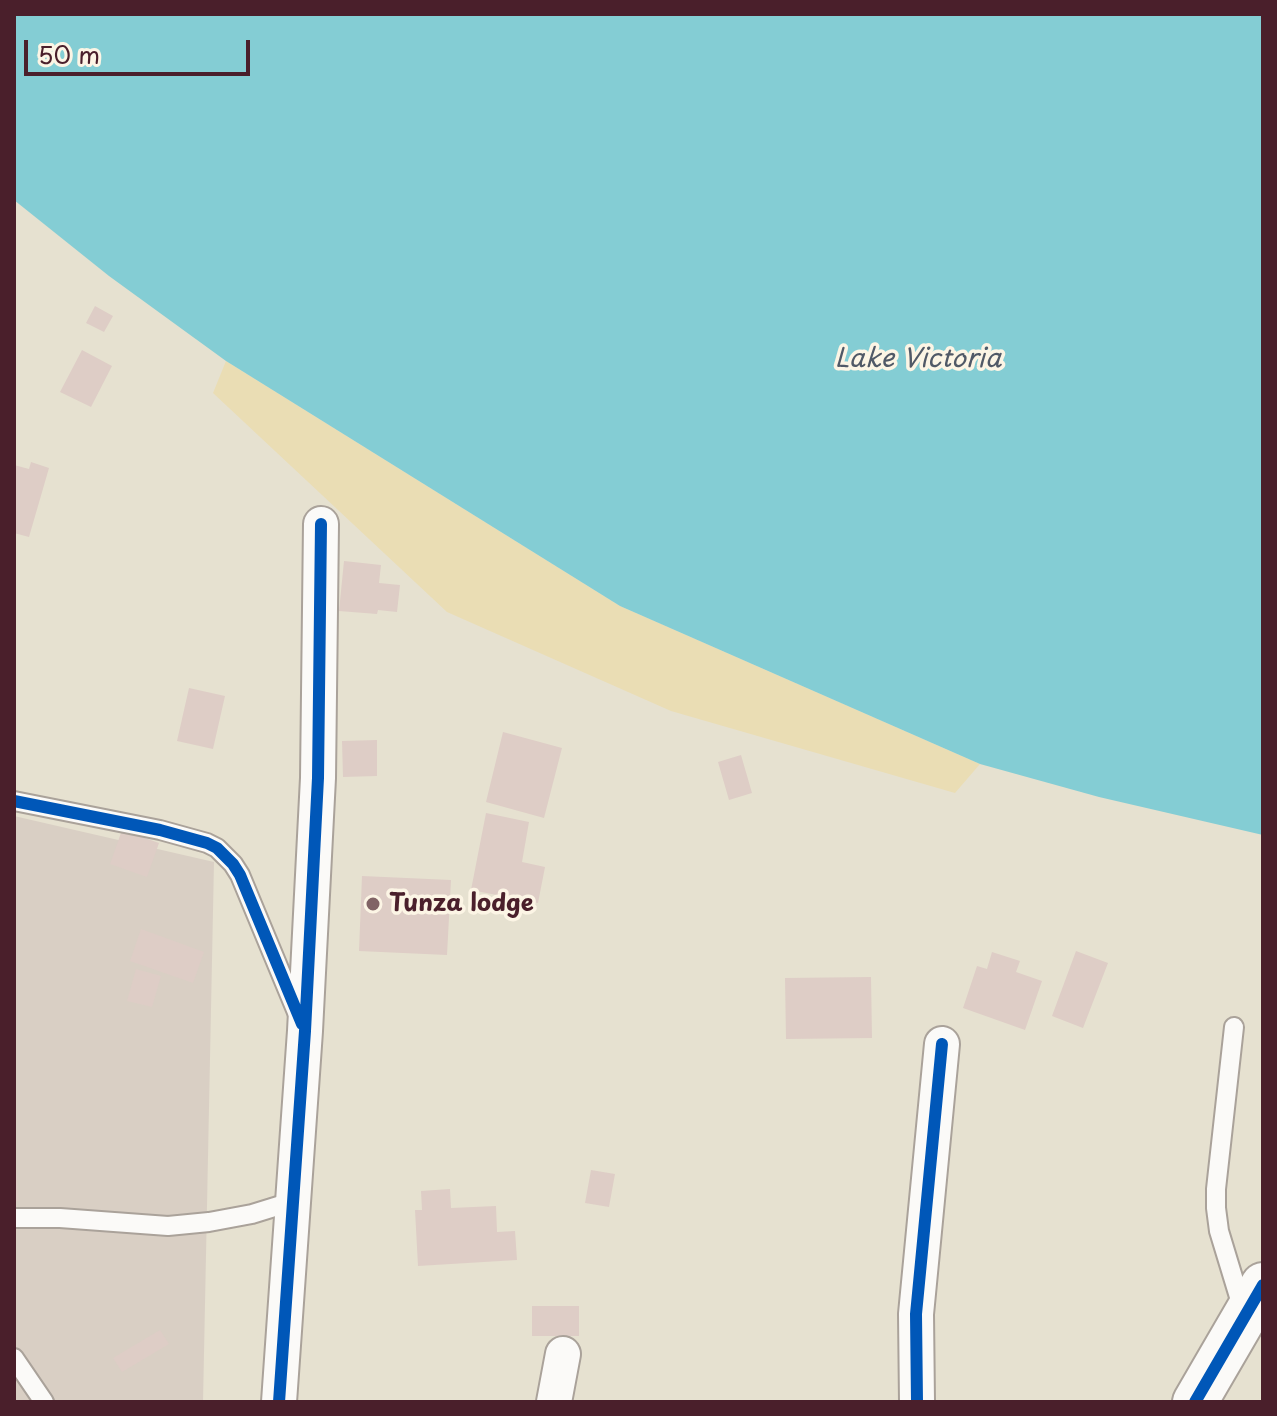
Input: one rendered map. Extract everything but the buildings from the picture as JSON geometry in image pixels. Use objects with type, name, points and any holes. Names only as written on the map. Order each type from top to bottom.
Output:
[{"type":"street","points":[[279,1402],[305,1031],[318,778],[321,524]]},
{"type":"street","points":[[917,1402],[916,1314],[942,1044]]},
{"type":"street","points":[[1195,1402],[1254,1300]]},
{"type":"street","points":[[554,1402],[563,1354]]},
{"type":"lane","points":[[14,801],[160,830],[217,848],[233,864],[250,895],[305,1031]]},
{"type":"lane","points":[[1234,1027],[1216,1208],[1219,1231],[1254,1300]]},
{"type":"lane","points":[[14,1218],[168,1226],[252,1214],[294,1201]]},
{"type":"lane","points":[[14,1358],[44,1402]]},
{"type":"shaded area","points":[[14,816],[214,862],[203,1402],[14,1402]]},
{"type":"sand","points":[[226,361],[620,606],[980,764],[955,793],[671,711],[447,612],[213,393]]},
{"type":"water","name":"Lake Victoria","points":[[14,14],[1263,14],[1263,835],[1099,797],[980,764],[620,606],[226,361],[109,276],[14,200]]},
{"type":"cycle path","points":[[279,1402],[305,1031],[318,778],[321,524]]},
{"type":"cycle path","points":[[14,801],[160,830],[217,848],[240,875],[302,1024]]},
{"type":"cycle path","points":[[917,1402],[916,1314],[942,1044]]},
{"type":"cycle path","points":[[1195,1402],[1263,1285]]},
{"type":"place","name":"Tunza lodge","points":[[373,904]]}]
